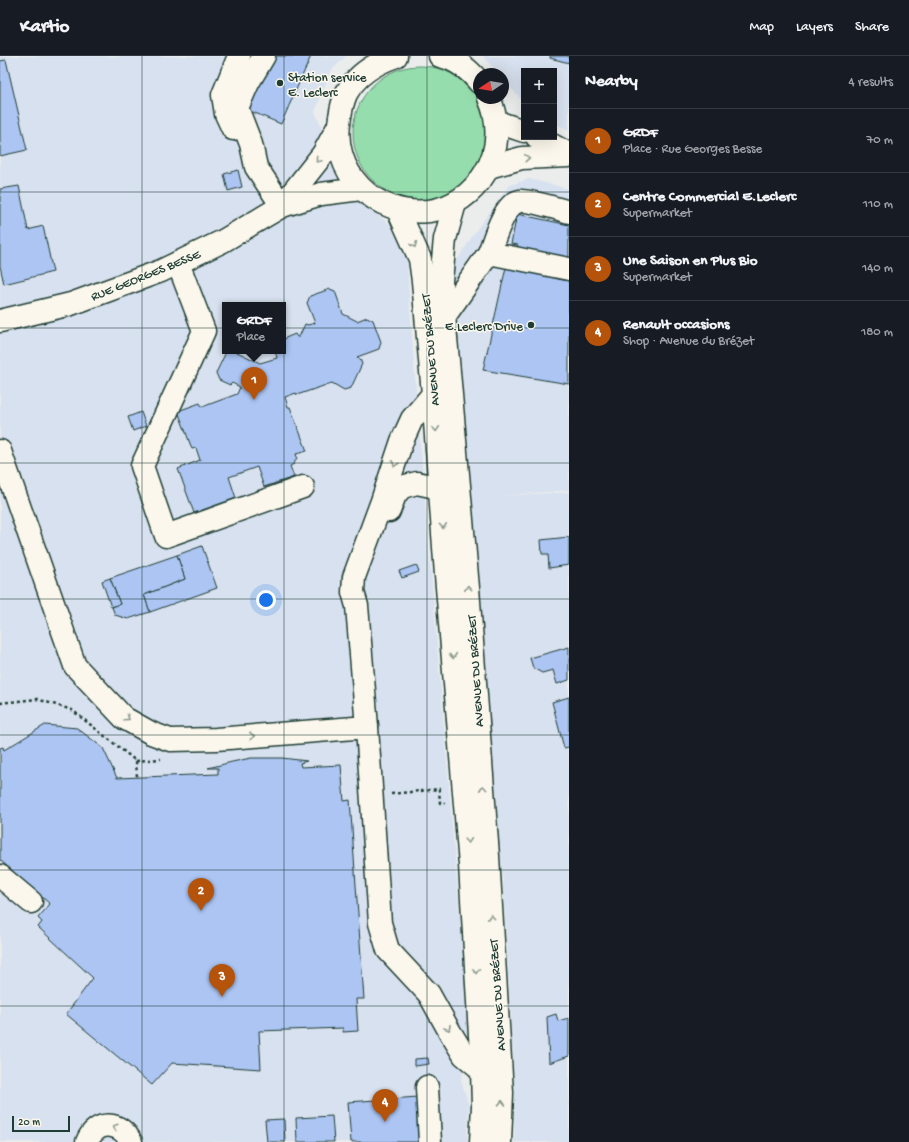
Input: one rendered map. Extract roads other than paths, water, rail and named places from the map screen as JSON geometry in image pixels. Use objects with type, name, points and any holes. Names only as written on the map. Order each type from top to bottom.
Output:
[{"type":"street","points":[[239,56],[223,95],[226,114],[256,167],[282,206]]},
{"type":"street","points":[[256,167],[251,144],[237,108],[248,82],[264,56]]},
{"type":"street","points":[[443,56],[461,65],[473,75]]},
{"type":"street","points":[[386,58],[363,74],[346,94],[338,127],[339,144],[342,159],[349,172],[362,189],[378,201],[398,210],[418,212],[437,210],[455,203],[469,194],[489,167],[494,153],[497,138],[497,122],[492,104]]},
{"type":"street","points":[[497,122],[521,130]]},
{"type":"street","name":"RUE GEORGES BESSE","points":[[282,206],[323,154],[338,127]]},
{"type":"street","points":[[542,140],[569,155]]},
{"type":"street","points":[[489,167],[522,158],[569,155]]},
{"type":"street","name":"RUE GEORGES BESSE","points":[[0,321],[71,304],[154,273],[178,263],[223,240],[282,206],[321,194],[362,189]]},
{"type":"street","points":[[444,317],[489,253],[499,225],[512,204],[520,201],[569,212]]},
{"type":"street","name":"AVENUE DU BRÉZET","points":[[455,203],[445,239],[441,281],[467,580],[487,848],[502,1093],[500,1142]]},
{"type":"street","name":"AVENUE DU BRÉZET","points":[[398,210],[420,259],[423,280],[465,802],[482,1070],[483,1106],[480,1142]]},
{"type":"street","points":[[489,253],[569,269]]},
{"type":"street","points":[[178,263],[204,331],[142,466],[166,536],[303,487]]},
{"type":"street","points":[[433,394],[412,419],[402,441],[354,577],[353,592],[357,606],[367,727],[380,923],[388,950],[429,994],[464,1055],[482,1070]]},
{"type":"street","points":[[0,451],[75,666],[124,718],[170,740],[216,739],[367,727]]},
{"type":"street","points":[[357,606],[395,496],[402,487],[409,484],[417,483],[440,488]]},
{"type":"street","points":[[0,876],[31,902]]},
{"type":"street","points":[[427,1086],[430,1142]]},
{"type":"street","points":[[87,1142],[89,1136],[94,1131],[100,1127],[108,1125],[115,1126],[122,1130],[128,1135],[131,1142]]},
{"type":"place","name":"Station service E. Leclerc","points":[[280,83]]},
{"type":"place","name":"E.Leclerc Drive","points":[[531,325]]},
{"type":"place","name":"GRDF","points":[[254,400]]},
{"type":"place","name":"Centre Commercial E.Leclerc","points":[[201,911]]},
{"type":"place","name":"Une Saison en Plus Bio","points":[[222,997]]},
{"type":"place","name":"Renault occasions","points":[[385,1122]]}]
